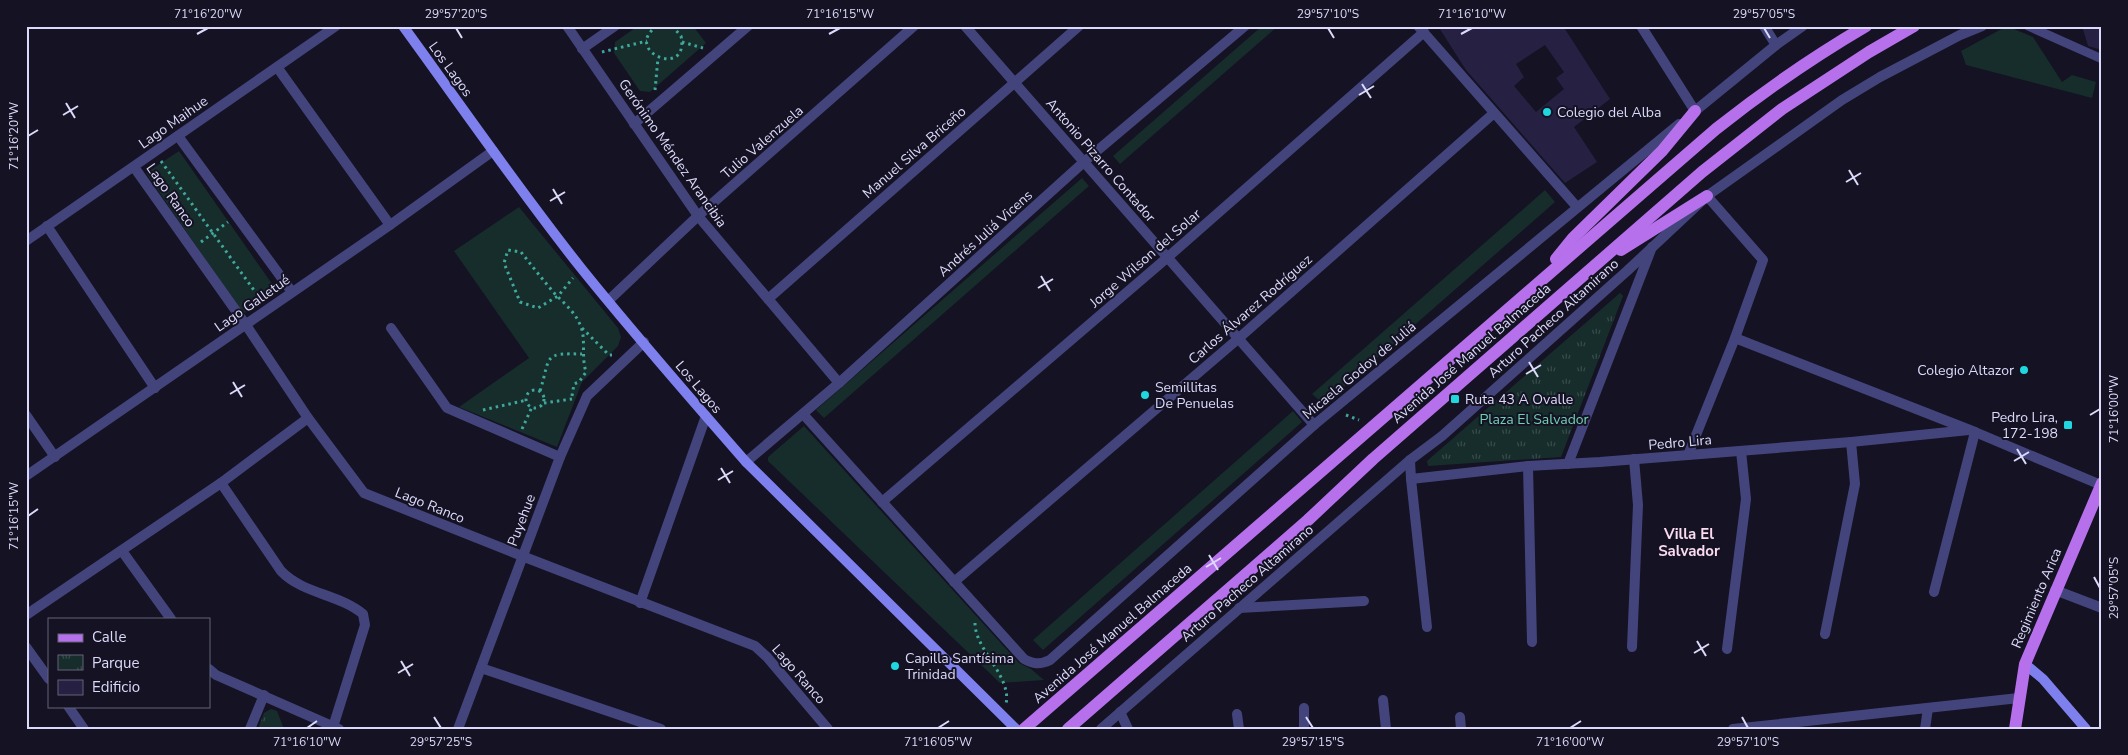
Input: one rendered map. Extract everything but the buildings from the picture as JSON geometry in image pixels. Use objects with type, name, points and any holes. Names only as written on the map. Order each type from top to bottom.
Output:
[{"type":"main road","name":"Avenida José Manuel Balmaceda","points":[[1024,729],[1532,287],[1735,114],[1829,48],[1866,26]]},
{"type":"main road","name":"Avenida José Manuel Balmaceda","points":[[1068,729],[1308,520],[1372,459],[1702,172],[1782,109],[1861,57],[1914,26]]},
{"type":"main road","name":"Los Lagos","points":[[406,27],[493,151],[581,268],[706,416],[746,462],[1016,729]]},
{"type":"main road","points":[[1532,287],[1574,238],[1662,151],[1695,111]]},
{"type":"main road","points":[[1587,271],[1707,196]]},
{"type":"main road","name":"Regimiento Arica","points":[[2015,729],[2025,664],[2055,590],[2100,489]]},
{"type":"main road","points":[[2025,664],[2043,679],[2086,729]]},
{"type":"street","name":"Lago Maihue","points":[[26,241],[336,26]]},
{"type":"street","name":"Gerónimo Méndez Arancibia","points":[[567,26],[698,216],[839,383]]},
{"type":"street","points":[[585,52],[615,26]]},
{"type":"street","points":[[634,124],[748,26]]},
{"type":"street","name":"Tulio Valenzuela","points":[[609,300],[698,216],[914,26]]},
{"type":"street","name":"Antonio Pizarro Contador","points":[[965,26],[1314,425]]},
{"type":"street","name":"Manuel Silva Briceño","points":[[768,299],[1079,26]]},
{"type":"street","name":"Andrés Juliá Vicens","points":[[746,462],[839,383],[1085,162],[1244,26]]},
{"type":"street","points":[[1641,26],[1695,111]]},
{"type":"street","points":[[1764,26],[1776,45]]},
{"type":"street","name":"Micaela Godoy de Juliá","points":[[975,606],[1024,659],[1037,664],[1050,660],[1314,425],[1577,207],[1776,45],[1804,26]]},
{"type":"street","name":"Arturo Pacheco Altamirano","points":[[1101,729],[1410,460],[1442,436],[1628,271],[1707,196],[1842,100],[1936,48],[1982,26]]},
{"type":"street","points":[[1421,29],[1577,207]]},
{"type":"street","name":"Jorge Wilson del Solar","points":[[882,502],[1168,257],[1421,29]]},
{"type":"street","points":[[277,67],[390,225]]},
{"type":"street","name":"Carlos Álvarez Rodríguez","points":[[954,582],[1239,338],[1494,112]]},
{"type":"street","points":[[178,136],[292,292]]},
{"type":"street","name":"Lago Galletué","points":[[26,476],[390,225],[493,151]]},
{"type":"street","name":"Lago Ranco","points":[[134,167],[246,325],[308,418],[364,493],[640,603],[755,646],[767,657],[828,729]]},
{"type":"street","points":[[1688,455],[1735,338],[1763,260],[1707,196]]},
{"type":"street","points":[[48,226],[155,388]]},
{"type":"street","points":[[1568,464],[1652,247]]},
{"type":"street","points":[[391,328],[447,408],[560,457]]},
{"type":"street","points":[[1735,338],[1972,431],[1934,592]]},
{"type":"street","name":"Puyehue","points":[[458,729],[560,457],[587,396],[644,342]]},
{"type":"street","points":[[803,414],[975,606]]},
{"type":"street","points":[[26,415],[55,457]]},
{"type":"street","points":[[640,603],[706,416]]},
{"type":"street","points":[[26,615],[221,483],[308,418]]},
{"type":"street","name":"Pedro Lira","points":[[1411,478],[1528,466],[1741,451],[1972,431],[2100,489]]},
{"type":"street","points":[[1825,634],[1856,484],[1851,442]]},
{"type":"street","points":[[1727,649],[1746,499],[1741,451]]},
{"type":"street","points":[[1632,647],[1638,505],[1634,459]]},
{"type":"street","points":[[1410,460],[1427,627]]},
{"type":"street","points":[[1528,466],[1532,642]]},
{"type":"street","points":[[210,670],[216,675],[336,728],[365,625],[364,614],[354,606],[291,582],[281,571],[221,483]]},
{"type":"street","points":[[122,551],[170,618]]},
{"type":"street","points":[[2055,590],[2102,608]]},
{"type":"street","points":[[1239,608],[1364,601]]},
{"type":"street","points":[[26,647],[48,678]]},
{"type":"street","points":[[481,668],[661,729]]},
{"type":"street","points":[[250,729],[264,695]]},
{"type":"street","points":[[1733,729],[2019,698]]},
{"type":"street","points":[[1383,700],[1386,729]]},
{"type":"street","points":[[69,708],[84,729]]},
{"type":"street","points":[[1304,708],[1304,729]]},
{"type":"street","points":[[1925,729],[1928,708]]},
{"type":"street","points":[[1120,712],[1128,729]]},
{"type":"street","points":[[1237,714],[1239,729]]},
{"type":"street","points":[[1460,717],[1461,729]]},
{"type":"lane","points":[[2028,26],[2102,59]]},
{"type":"path","points":[[657,26],[651,30],[647,41],[650,51],[658,58],[669,59],[679,53],[682,42],[678,30],[672,26]]},
{"type":"path","points":[[585,52],[647,41]]},
{"type":"path","points":[[682,42],[718,52]]},
{"type":"path","points":[[653,107],[658,58]]},
{"type":"path","points":[[155,152],[267,310]]},
{"type":"path","points":[[192,248],[237,216]]},
{"type":"path","points":[[581,268],[558,296],[538,308],[520,302],[504,262],[508,250],[521,252],[558,296],[573,311],[582,328],[609,355],[630,355]]},
{"type":"path","points":[[571,399],[574,384],[586,372],[582,354],[582,328]]},
{"type":"path","points":[[540,391],[548,362],[552,356],[558,354],[582,354]]},
{"type":"path","points":[[532,407],[527,400],[529,392],[534,390],[540,391],[544,396],[543,403]]},
{"type":"path","points":[[532,407],[537,407],[543,403],[587,396]]},
{"type":"path","points":[[463,415],[527,400]]},
{"type":"path","points":[[519,438],[532,407]]},
{"type":"path","points":[[1332,410],[1374,426]]},
{"type":"path","points":[[975,606],[975,631],[1008,696],[1004,716]]},
{"type":"green space","points":[[638,26],[693,26],[706,43],[650,92],[640,91],[614,53],[615,42]]},
{"type":"green space","points":[[1262,26],[1278,26],[1120,164],[1113,156]]},
{"type":"green space","points":[[2007,26],[2033,37],[2062,82],[2072,75],[2096,82],[2092,98],[1966,65],[1961,51]]},
{"type":"green space","points":[[179,151],[277,291],[243,314],[146,173]]},
{"type":"green space","points":[[1082,178],[1089,186],[824,418],[816,410]]},
{"type":"green space","points":[[1545,190],[1555,202],[1337,393],[1321,402],[1312,394]]},
{"type":"green space","points":[[519,207],[618,328],[621,337],[618,346],[582,382],[557,447],[459,407],[529,358],[454,251]]},
{"type":"green space","name":"Plaza El Salvador","points":[[1620,293],[1623,296],[1561,457],[1428,466],[1427,461]]},
{"type":"green space","points":[[1293,411],[1302,422],[1043,650],[1033,640]]},
{"type":"green space","points":[[804,426],[1019,663],[1031,669],[1044,680],[1000,683],[768,461],[768,457]]},
{"type":"green space","points":[[271,709],[277,711],[284,729],[258,729],[264,713]]},
{"type":"place","name":"Colegio del Alba","points":[[1547,112]]},
{"type":"place","name":"Colegio Altazor","points":[[2024,370]]},
{"type":"place","name":"Semillitas De Penuelas","points":[[1145,395]]},
{"type":"place","name":"Ruta 43 A Ovalle","points":[[1455,399]]},
{"type":"place","name":"Pedro Lira, 172-198","points":[[2068,425]]},
{"type":"place","name":"Capilla Santísima Trinidad","points":[[895,666]]},
{"type":"district","name":"Villa El Salvador","points":[[1689,542]]}]
